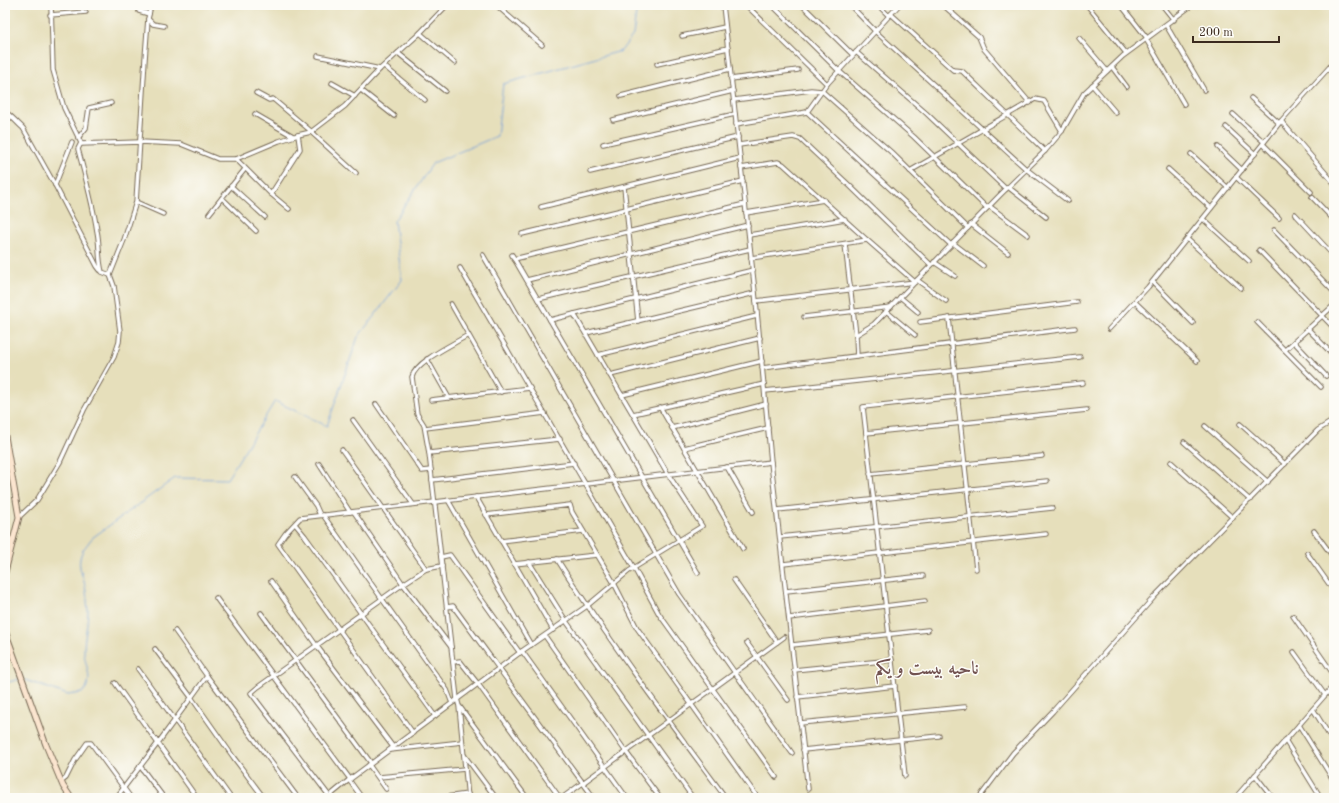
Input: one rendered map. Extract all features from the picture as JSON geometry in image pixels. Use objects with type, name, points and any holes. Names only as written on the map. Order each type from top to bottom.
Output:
[{"type":"main road","points":[[5,436],[19,518],[5,572]]},
{"type":"main road","points":[[5,548],[14,536]]},
{"type":"main road","points":[[5,631],[46,745],[61,782],[71,798]]},
{"type":"street","points":[[51,5],[50,15],[53,70],[64,108],[81,144]]},
{"type":"street","points":[[19,518],[37,500],[60,462],[84,410],[114,357],[119,342],[120,331],[114,286],[110,275],[124,240],[136,202],[151,5]]},
{"type":"street","points":[[81,144],[140,142],[181,144],[218,159],[236,160],[279,141],[311,132],[345,106],[380,69],[420,33],[447,5]]},
{"type":"street","points":[[496,5],[542,45]]},
{"type":"street","points":[[723,5],[753,270],[768,428],[808,790]]},
{"type":"street","points":[[746,5],[827,84]]},
{"type":"street","points":[[772,5],[839,71],[914,137],[988,207],[1028,235]]},
{"type":"street","points":[[802,5],[853,55]]},
{"type":"street","points":[[850,5],[876,32],[1026,169],[1068,201]]},
{"type":"street","points":[[878,5],[953,70],[962,71],[1045,151]]},
{"type":"street","points":[[736,124],[806,112],[827,84],[900,5]]},
{"type":"street","points":[[943,5],[979,37],[984,49],[1030,102]]},
{"type":"street","points":[[1087,5],[1126,53]]},
{"type":"street","points":[[1121,5],[1146,38],[1184,104]]},
{"type":"street","points":[[1162,5],[1174,20]]},
{"type":"street","points":[[856,335],[874,324],[969,226],[1045,151],[1062,131],[1084,93],[1092,85],[1126,53],[1174,20],[1192,5]]},
{"type":"street","points":[[50,15],[86,12]]},
{"type":"street","points":[[139,12],[149,17],[153,24],[164,26]]},
{"type":"street","points":[[1166,25],[1204,90]]},
{"type":"street","points":[[682,36],[725,27]]},
{"type":"street","points":[[420,33],[455,63]]},
{"type":"street","points":[[1080,38],[1107,71]]},
{"type":"street","points":[[657,64],[728,48]]},
{"type":"street","points":[[398,52],[445,91]]},
{"type":"street","points":[[856,52],[926,113],[1007,188],[1046,217]]},
{"type":"street","points":[[318,56],[380,69]]},
{"type":"street","points":[[1109,329],[1153,282],[1280,122],[1334,62]]},
{"type":"street","points":[[384,66],[425,100]]},
{"type":"street","points":[[1112,67],[1127,87]]},
{"type":"street","points":[[621,96],[730,69]]},
{"type":"street","points":[[731,79],[798,70]]},
{"type":"street","points":[[332,83],[355,96]]},
{"type":"street","points":[[1092,85],[1116,113]]},
{"type":"street","points":[[360,90],[394,116]]},
{"type":"street","points":[[734,100],[811,90],[822,91],[892,152],[910,171],[969,226],[1008,253]]},
{"type":"street","points":[[612,120],[733,91]]},
{"type":"street","points":[[256,93],[273,100],[356,173]]},
{"type":"street","points":[[1251,98],[1280,122],[1334,183]]},
{"type":"street","points":[[910,171],[1036,99],[1044,101],[1062,131]]},
{"type":"street","points":[[78,138],[86,128],[89,108],[112,103]]},
{"type":"street","points":[[5,112],[10,114],[16,123],[23,128],[55,185],[97,266],[102,272],[110,275]]},
{"type":"street","points":[[806,112],[952,244],[983,266]]},
{"type":"street","points":[[255,114],[293,136]]},
{"type":"street","points":[[603,144],[735,114]]},
{"type":"street","points":[[1233,114],[1264,143],[1311,192]]},
{"type":"street","points":[[1226,127],[1255,154]]},
{"type":"street","points":[[271,194],[300,149],[298,135]]},
{"type":"street","points":[[590,172],[738,137]]},
{"type":"street","points":[[739,145],[793,137],[800,139],[931,265]]},
{"type":"street","points":[[55,185],[72,142]]},
{"type":"street","points":[[81,144],[78,149],[97,231],[102,272]]},
{"type":"street","points":[[1218,147],[1242,170]]},
{"type":"street","points":[[1191,154],[1228,188]]},
{"type":"street","points":[[541,207],[740,158]]},
{"type":"street","points":[[236,160],[271,194],[289,209]]},
{"type":"street","points":[[741,168],[778,162],[783,164],[867,240],[916,281],[946,302]]},
{"type":"street","points":[[209,214],[245,169]]},
{"type":"street","points":[[1168,169],[1211,208]]},
{"type":"street","points":[[1236,177],[1279,218]]},
{"type":"street","points":[[522,234],[743,181]]},
{"type":"street","points":[[232,186],[265,217]]},
{"type":"street","points":[[624,187],[638,322]]},
{"type":"street","points":[[1312,197],[1334,220]]},
{"type":"street","points":[[222,198],[256,231]]},
{"type":"street","points":[[746,213],[824,200]]},
{"type":"street","points":[[136,202],[163,214]]},
{"type":"street","points":[[514,259],[745,204]]},
{"type":"street","points":[[1295,214],[1334,256]]},
{"type":"street","points":[[749,235],[845,219]]},
{"type":"street","points":[[1203,219],[1249,261]]},
{"type":"street","points":[[527,280],[748,225]]},
{"type":"street","points":[[1274,230],[1334,292]]},
{"type":"street","points":[[1187,239],[1241,288]]},
{"type":"street","points":[[751,258],[867,240]]},
{"type":"street","points":[[845,244],[856,335],[857,356]]},
{"type":"street","points":[[538,299],[750,249]]},
{"type":"street","points":[[1259,250],[1334,328]]},
{"type":"street","points":[[483,255],[679,594],[792,753]]},
{"type":"street","points":[[512,255],[698,573]]},
{"type":"street","points":[[934,262],[955,276]]},
{"type":"street","points":[[460,268],[574,463],[634,568],[658,614],[776,777]]},
{"type":"street","points":[[550,320],[753,270]]},
{"type":"street","points":[[756,301],[916,281]]},
{"type":"street","points":[[1153,282],[1193,323]]},
{"type":"street","points":[[586,333],[638,322],[755,293]]},
{"type":"street","points":[[900,297],[918,312]]},
{"type":"street","points":[[920,322],[1077,302]]},
{"type":"street","points":[[1134,302],[1197,361]]},
{"type":"street","points":[[451,304],[501,392]]},
{"type":"street","points":[[1285,350],[1334,305]]},
{"type":"street","points":[[804,317],[891,307]]},
{"type":"street","points":[[886,311],[915,335]]},
{"type":"street","points":[[442,566],[426,569],[403,584],[251,693],[329,797],[349,780],[457,699],[587,606],[634,568],[702,526],[668,474],[574,314]]},
{"type":"street","points":[[598,355],[757,316]]},
{"type":"street","points":[[948,318],[976,569]]},
{"type":"street","points":[[1257,322],[1321,387]]},
{"type":"street","points":[[762,368],[1075,328]]},
{"type":"street","points":[[1308,328],[1334,356]]},
{"type":"street","points":[[439,798],[468,796],[459,706],[429,453],[425,428],[417,414],[412,377],[414,373],[428,360],[468,335]]},
{"type":"street","points":[[610,374],[760,338]]},
{"type":"street","points":[[1294,342],[1326,376]]},
{"type":"street","points":[[765,392],[1080,357]]},
{"type":"street","points":[[428,360],[449,398]]},
{"type":"street","points":[[622,395],[762,361]]},
{"type":"street","points":[[905,776],[863,408],[865,406],[1084,383]]},
{"type":"street","points":[[633,414],[764,384]]},
{"type":"street","points":[[431,400],[530,388]]},
{"type":"street","points":[[376,404],[422,471],[431,470]]},
{"type":"street","points":[[672,428],[766,404]]},
{"type":"street","points":[[660,407],[743,549]]},
{"type":"street","points":[[866,433],[1086,410]]},
{"type":"street","points":[[425,428],[545,413]]},
{"type":"street","points":[[353,420],[413,504]]},
{"type":"street","points":[[979,798],[1013,754],[1053,712],[1156,596],[1318,430],[1334,420]]},
{"type":"street","points":[[1240,424],[1285,464]]},
{"type":"street","points":[[1204,426],[1268,482]]},
{"type":"street","points":[[684,448],[768,428]]},
{"type":"street","points":[[429,453],[560,439]]},
{"type":"street","points":[[1184,442],[1250,500]]},
{"type":"street","points":[[342,450],[426,569]]},
{"type":"street","points":[[870,474],[1042,456]]},
{"type":"street","points":[[413,733],[278,544],[300,518],[772,462]]},
{"type":"street","points":[[1171,462],[1233,518]]},
{"type":"street","points":[[432,480],[574,463]]},
{"type":"street","points":[[319,464],[403,584],[451,648]]},
{"type":"street","points":[[727,467],[752,512]]},
{"type":"street","points":[[295,477],[447,690],[452,703]]},
{"type":"street","points":[[777,510],[1048,481]]},
{"type":"street","points":[[476,497],[553,630]]},
{"type":"street","points":[[448,500],[531,645]]},
{"type":"street","points":[[486,515],[570,505],[572,512],[614,583],[637,628],[758,798]]},
{"type":"street","points":[[780,537],[1052,508]]},
{"type":"street","points":[[295,524],[435,716]]},
{"type":"street","points":[[501,541],[583,531]]},
{"type":"street","points":[[1314,531],[1334,558]]},
{"type":"street","points":[[783,564],[1046,534]]},
{"type":"street","points":[[1307,553],[1334,591]]},
{"type":"street","points":[[441,557],[450,555],[627,798]]},
{"type":"street","points":[[514,564],[597,555]]},
{"type":"street","points":[[557,559],[587,606],[668,721],[726,798]]},
{"type":"street","points":[[529,562],[566,621],[693,798]]},
{"type":"street","points":[[786,592],[923,576]]},
{"type":"street","points":[[734,580],[777,642]]},
{"type":"street","points":[[271,581],[316,646],[391,748]]},
{"type":"street","points":[[216,598],[362,798]]},
{"type":"street","points":[[789,618],[925,601]]},
{"type":"street","points":[[447,607],[453,606],[594,798]]},
{"type":"street","points":[[261,613],[370,764],[386,789]]},
{"type":"street","points":[[1293,616],[1334,675]]},
{"type":"street","points":[[792,645],[928,630]]},
{"type":"street","points":[[175,631],[206,676],[298,798]]},
{"type":"street","points":[[545,636],[660,798]]},
{"type":"street","points":[[453,662],[460,661],[561,798],[784,637]]},
{"type":"street","points":[[747,643],[788,700]]},
{"type":"street","points":[[155,649],[192,697],[234,758],[264,798]]},
{"type":"street","points":[[1294,652],[1325,695]]},
{"type":"street","points":[[794,670],[892,660]]},
{"type":"street","points":[[138,668],[231,798]]},
{"type":"street","points":[[116,798],[192,697],[206,676]]},
{"type":"street","points":[[115,683],[198,798]]},
{"type":"street","points":[[1235,798],[1334,685]]},
{"type":"street","points":[[797,697],[895,686]]},
{"type":"street","points":[[459,706],[527,798]]},
{"type":"street","points":[[800,723],[965,707]]},
{"type":"street","points":[[1313,709],[1334,743]]},
{"type":"street","points":[[1299,725],[1334,781]]},
{"type":"street","points":[[803,750],[939,736]]},
{"type":"street","points":[[1285,740],[1321,798]]},
{"type":"street","points":[[391,748],[462,742]]},
{"type":"street","points":[[61,782],[66,778],[75,760],[87,743],[91,743],[132,798]]},
{"type":"street","points":[[463,754],[496,798]]},
{"type":"street","points":[[140,766],[164,798]]},
{"type":"street","points":[[379,778],[465,769]]},
{"type":"street","points":[[1255,775],[1273,798]]},
{"type":"waterway","points":[[25,680],[68,695],[82,693],[86,688],[89,678],[84,650],[88,611],[86,589],[80,569],[80,562],[83,551],[92,538],[175,478],[227,479],[275,401],[327,426],[358,337],[402,280],[394,221],[433,163],[497,136],[503,84],[621,51],[633,35],[637,5]]},
{"type":"waterway","points":[[5,683],[20,679]]},
{"type":"district","name":"ناحیه بیست و یکم","points":[[927,668]]}]
